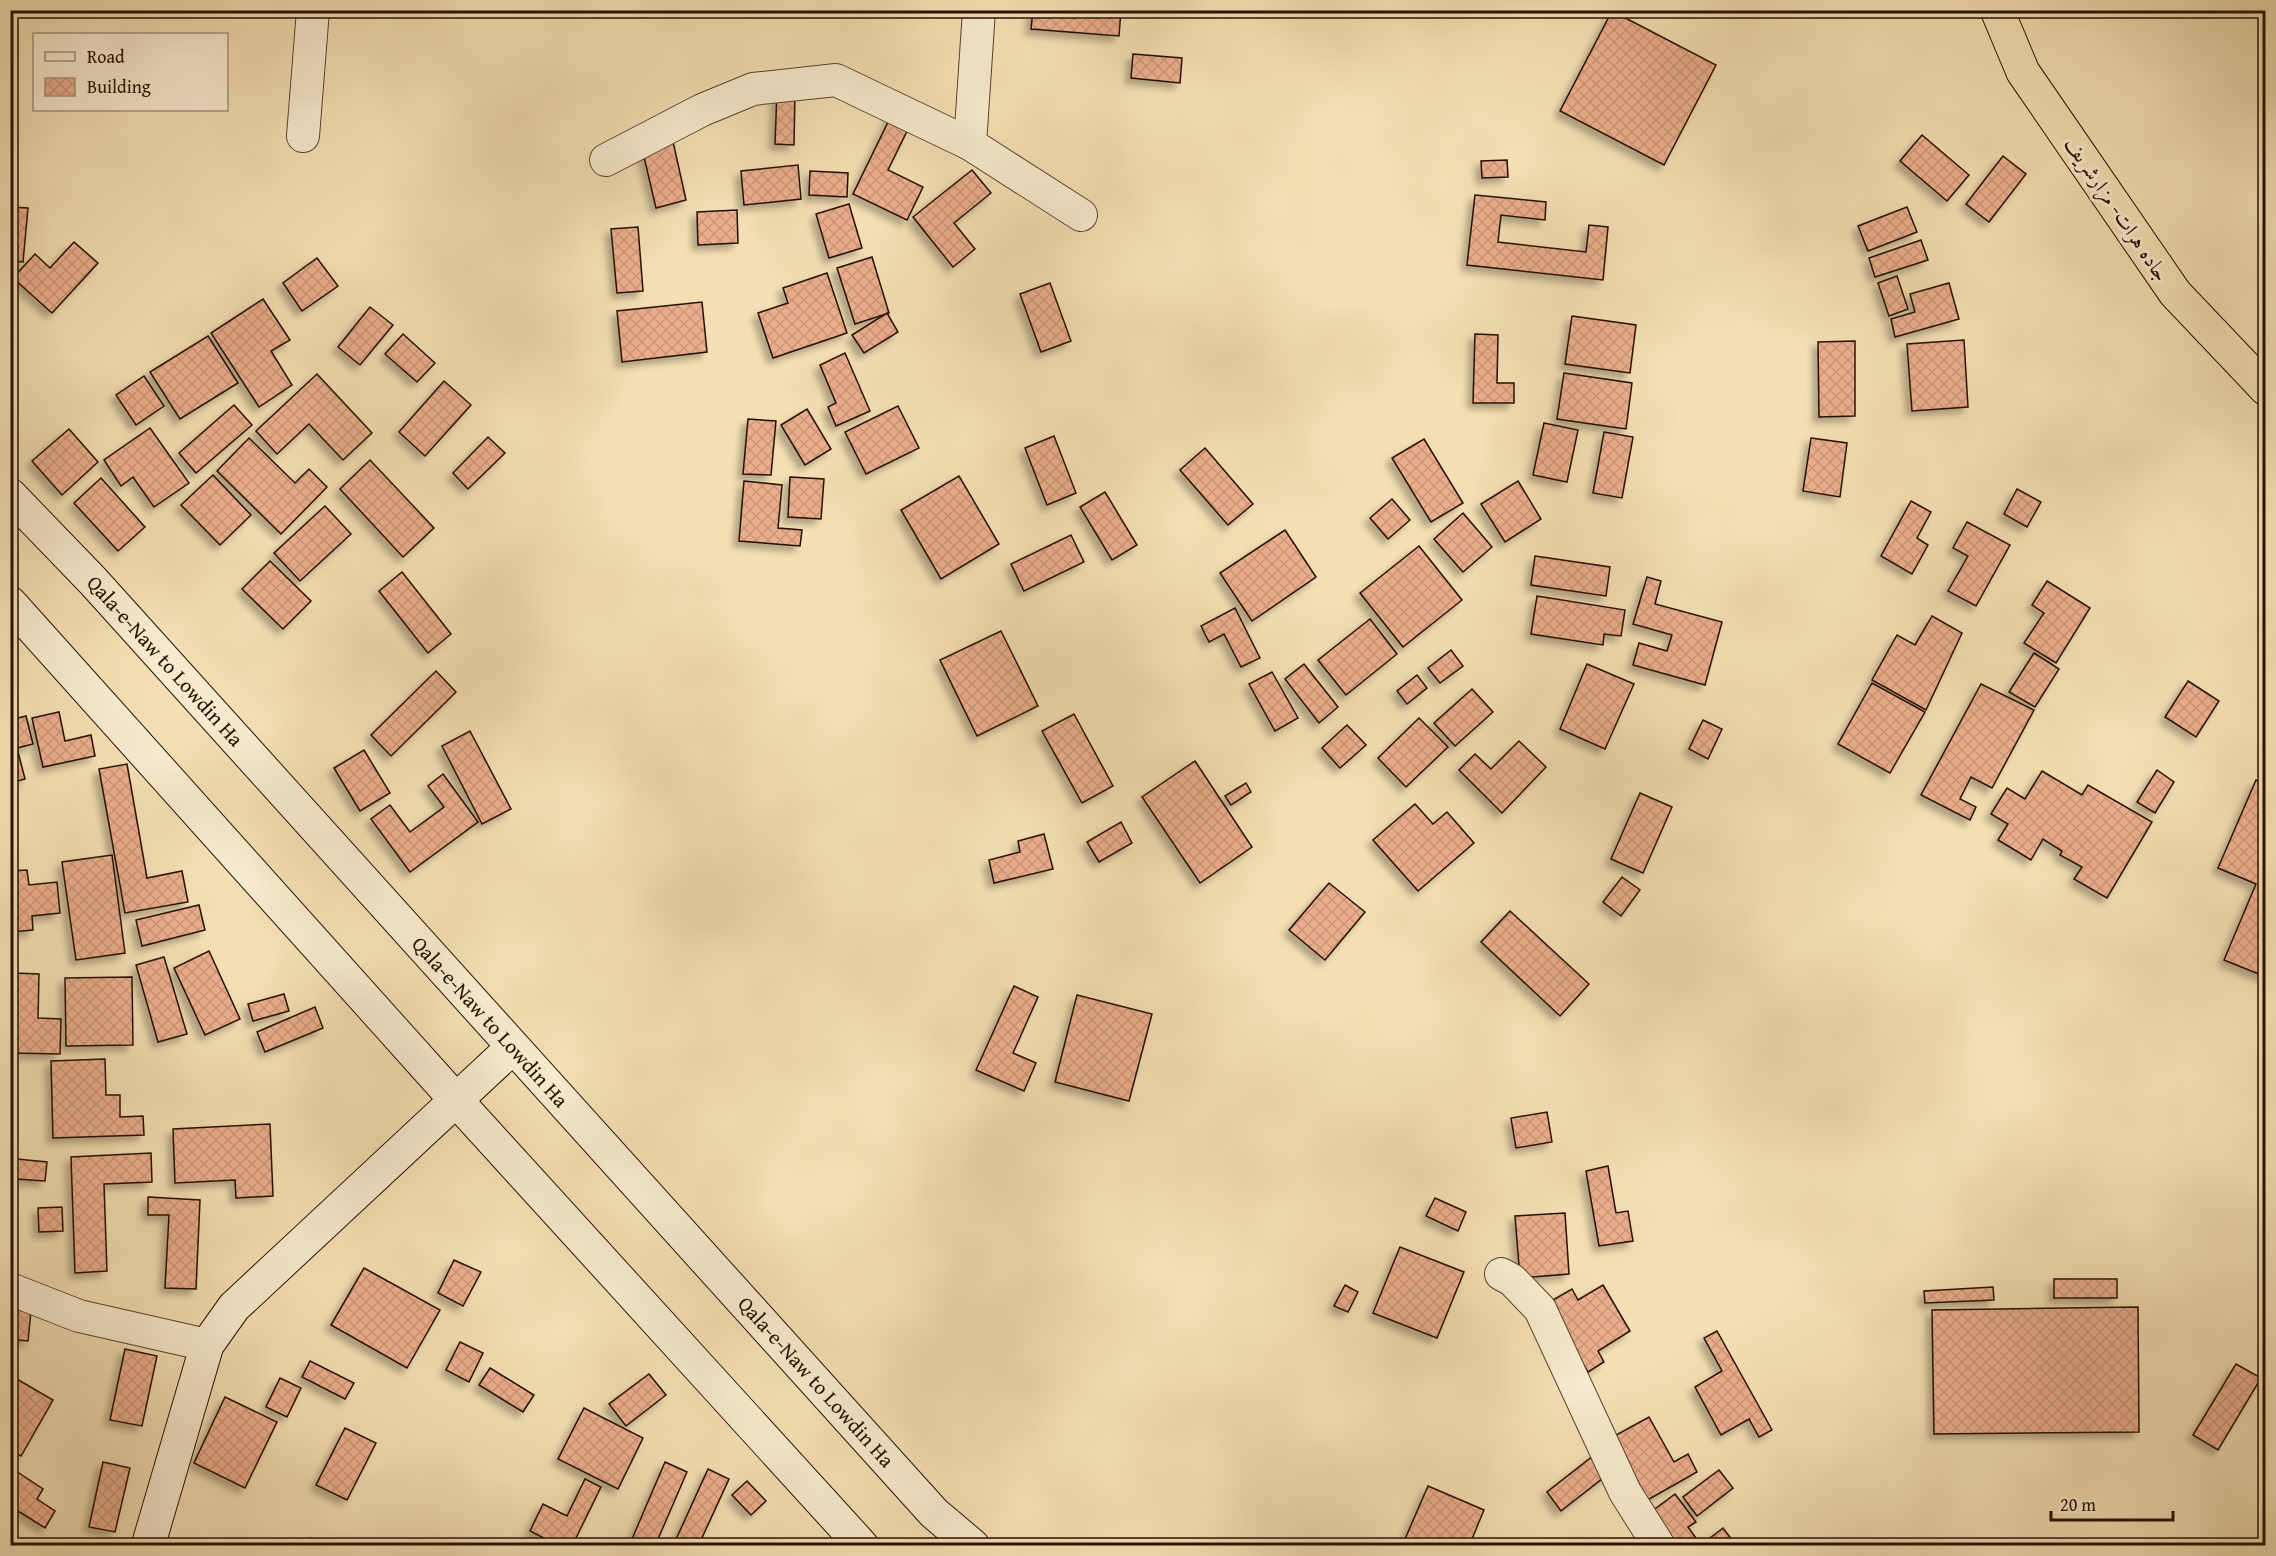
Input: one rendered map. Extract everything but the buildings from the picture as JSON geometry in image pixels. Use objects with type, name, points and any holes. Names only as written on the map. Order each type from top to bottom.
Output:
[{"type":"highway","name":"جاده هرات- مزارشریف","points":[[1997,10],[2023,72],[2175,293],[2265,388]]},
{"type":"main road","name":"Qala-e-Naw to Lowdin Ha","points":[[10,495],[93,581],[934,1513],[973,1545]]},
{"type":"main road","points":[[10,603],[455,1099],[862,1545]]},
{"type":"main road","points":[[148,1545],[207,1345],[234,1307],[513,1047]]},
{"type":"street","points":[[303,136],[313,10]]},
{"type":"street","points":[[970,144],[979,10]]},
{"type":"street","points":[[606,160],[702,110],[753,89],[836,80],[970,144],[1081,215]]},
{"type":"street","points":[[1501,1274],[1512,1280],[1540,1309],[1625,1492],[1659,1545]]},
{"type":"street","points":[[10,1289],[79,1316],[207,1345]]}]
